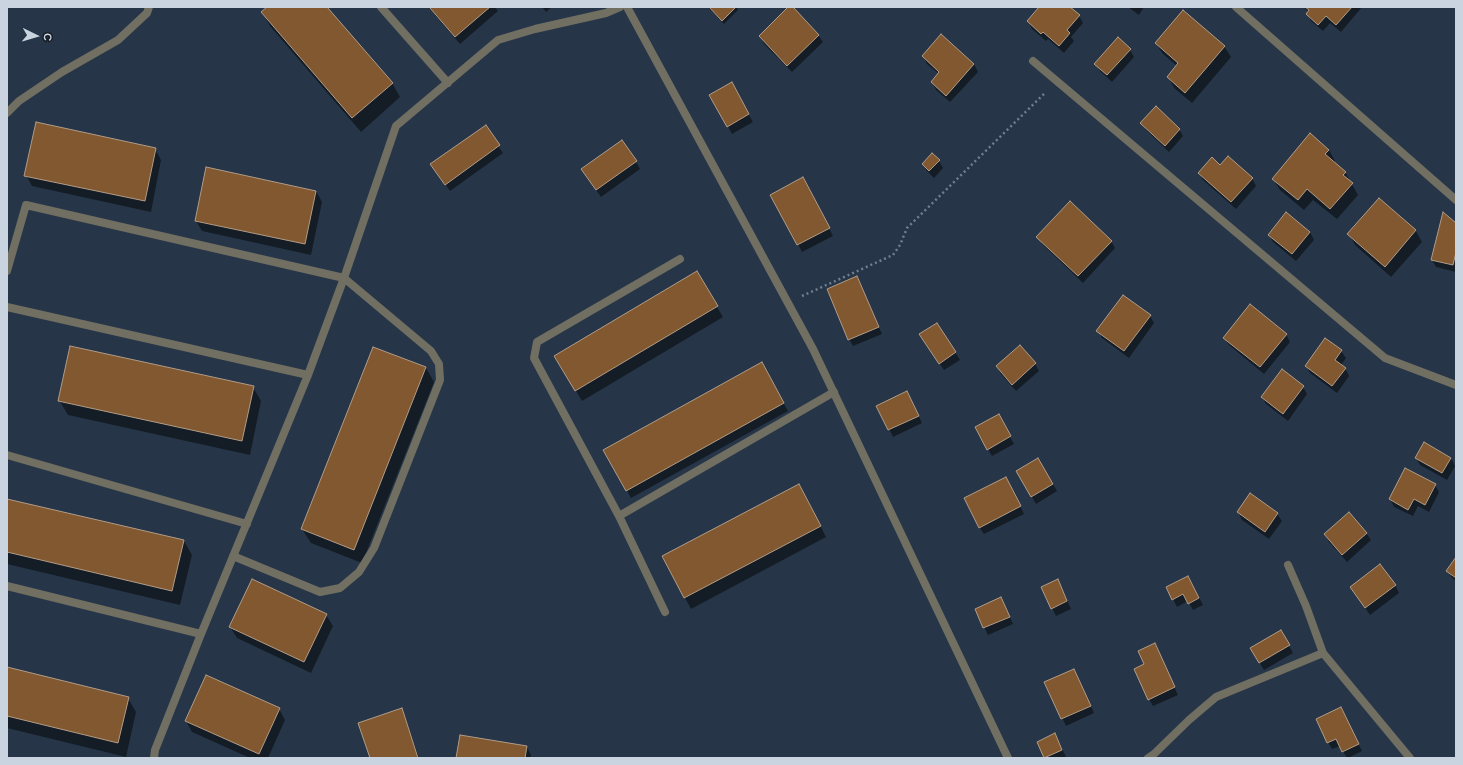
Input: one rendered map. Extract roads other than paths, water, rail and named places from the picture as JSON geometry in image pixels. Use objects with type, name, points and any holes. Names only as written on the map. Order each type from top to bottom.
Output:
[{"type":"street","points":[[7,113],[19,101],[62,72],[118,40],[147,13],[149,7]]},
{"type":"street","points":[[381,7],[448,83]]},
{"type":"street","points":[[154,758],[155,750],[201,634],[308,374],[344,278],[396,126],[498,40],[535,29],[606,13],[620,7]]},
{"type":"street","points":[[627,7],[788,302],[834,392],[1008,758]]},
{"type":"street","points":[[1236,7],[1456,200]]},
{"type":"street","points":[[1033,61],[1056,82],[1385,358],[1456,385]]},
{"type":"street","points":[[7,271],[26,205],[344,278],[430,351],[439,364],[440,380],[374,548],[359,572],[340,588],[320,592],[233,556]]},
{"type":"street","points":[[665,612],[619,516],[534,358],[537,342],[680,259]]},
{"type":"street","points":[[7,307],[308,374]]},
{"type":"street","points":[[619,516],[834,392]]},
{"type":"street","points":[[7,455],[247,524]]},
{"type":"street","points":[[1288,565],[1306,606],[1323,653],[1410,758]]},
{"type":"street","points":[[7,586],[201,634]]},
{"type":"street","points":[[1148,758],[1216,697],[1323,653]]}]
